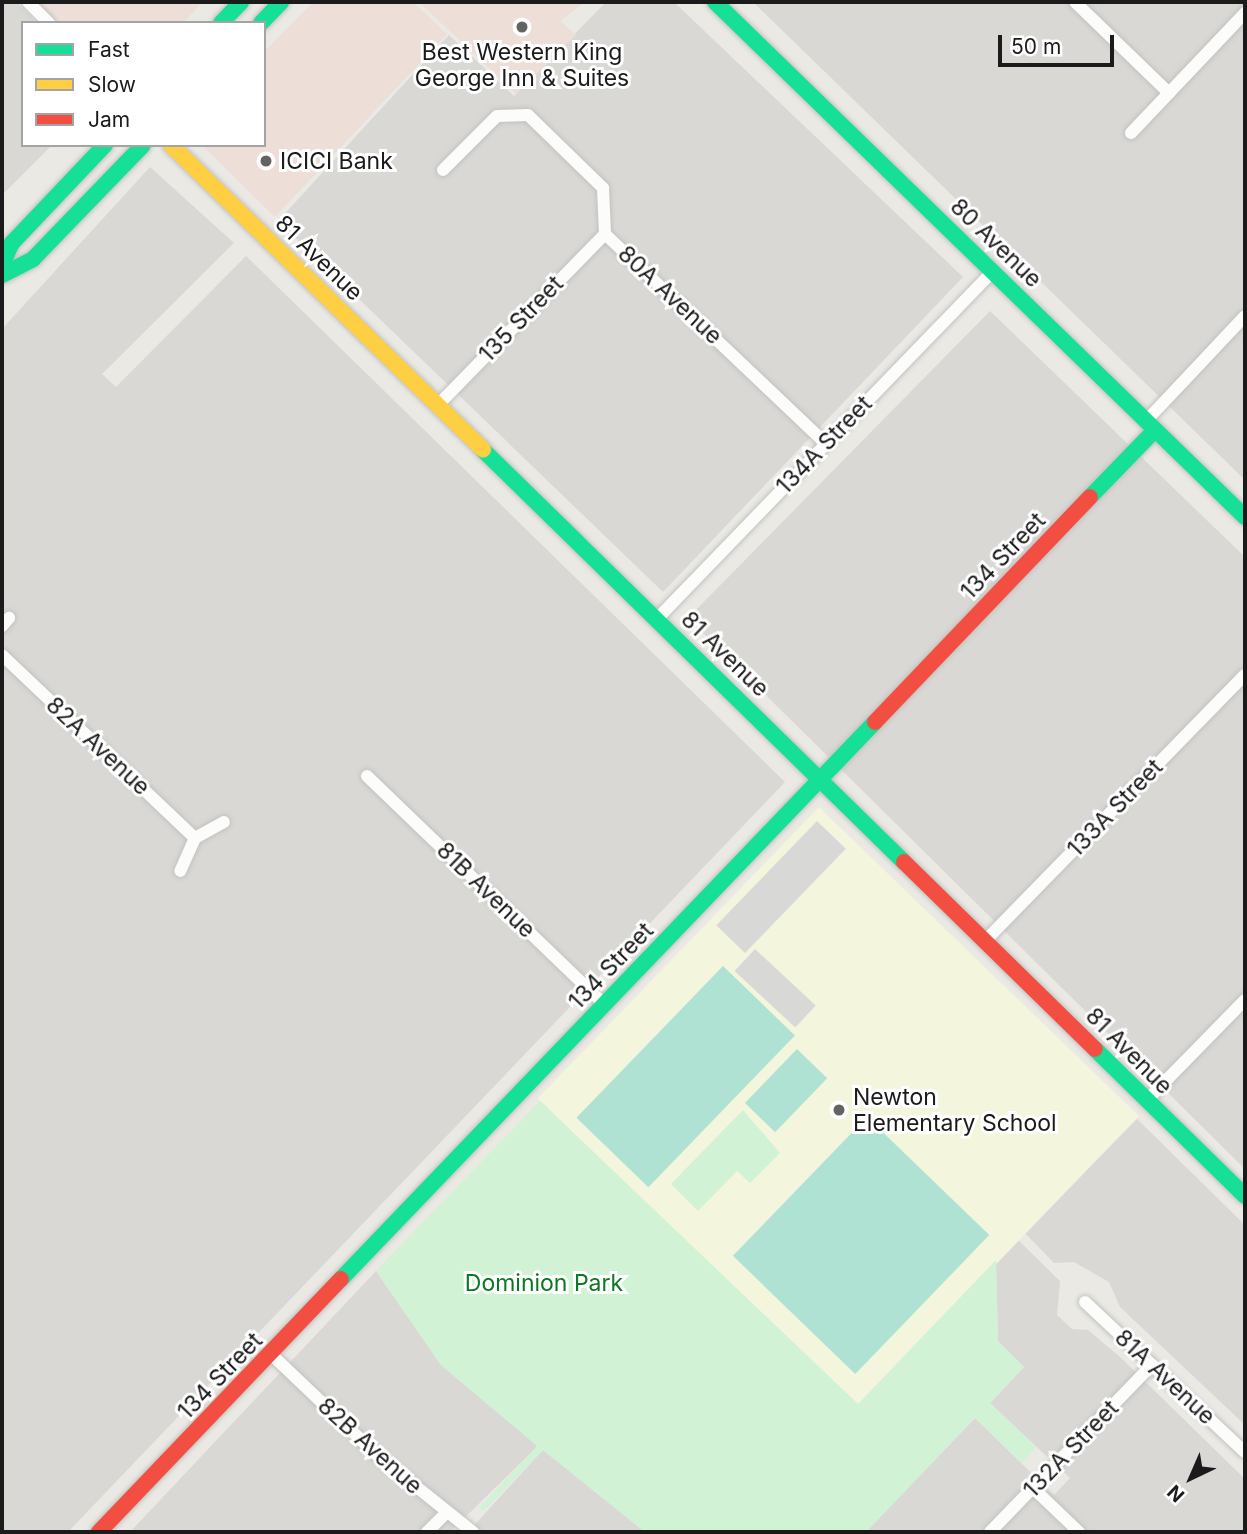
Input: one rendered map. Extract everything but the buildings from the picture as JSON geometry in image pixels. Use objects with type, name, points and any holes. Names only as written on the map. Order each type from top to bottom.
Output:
[{"type":"street","points":[[28,2],[47,21]]},
{"type":"street","points":[[223,21],[241,2]]},
{"type":"street","points":[[263,21],[281,2]]},
{"type":"street","name":"80 Avenue","points":[[715,2],[1245,517]]},
{"type":"street","points":[[1075,2],[1169,93]]},
{"type":"street","points":[[1131,134],[1245,13]]},
{"type":"street","name":"80A Avenue","points":[[443,170],[497,116],[511,111],[528,115],[603,188],[605,234],[825,443]]},
{"type":"street","points":[[2,265],[12,243],[103,147]]},
{"type":"street","points":[[2,275],[33,259],[141,147]]},
{"type":"street","name":"81 Avenue","points":[[173,147],[1245,1196]]},
{"type":"street","name":"135 Street","points":[[438,405],[605,234]]},
{"type":"street","name":"134A Street","points":[[657,619],[993,271]]},
{"type":"street","name":"134 Street","points":[[99,1532],[272,1355],[820,779],[1151,425],[1245,316]]},
{"type":"street","name":"82A Avenue","points":[[2,655],[195,838]]},
{"type":"street","name":"133A Street","points":[[985,941],[1245,675]]},
{"type":"street","name":"81B Avenue","points":[[367,776],[605,1005]]},
{"type":"street","points":[[180,871],[195,838],[224,822]]},
{"type":"street","points":[[1146,1101],[1245,1000]]},
{"type":"street","name":"81A Avenue","points":[[1085,1302],[1245,1452]]},
{"type":"street","name":"82B Avenue","points":[[272,1355],[446,1513],[473,1532]]},
{"type":"street","name":"132A Street","points":[[990,1532],[1152,1365]]},
{"type":"street","points":[[1033,1488],[1079,1532]]},
{"type":"street","points":[[427,1532],[446,1513]]},
{"type":"shaded area","points":[[2,2],[16,2],[35,21],[21,21],[21,147],[50,147],[2,195]]},
{"type":"shaded area","points":[[28,2],[203,2],[185,21],[48,21]]},
{"type":"shaded area","points":[[313,2],[413,2],[447,34],[275,217],[204,147],[266,147],[266,50]]},
{"type":"shaded area","points":[[419,2],[585,2],[560,21],[576,35],[516,94]]},
{"type":"shaded area","points":[[606,2],[674,2],[963,277],[663,592],[278,221],[449,35],[514,96]]},
{"type":"shaded area","points":[[753,2],[1245,2],[1245,480]]},
{"type":"shaded area","points":[[150,167],[234,243],[102,374],[116,387],[246,256],[785,782],[68,1532],[2,1532],[2,329]]},
{"type":"shaded area","points":[[990,311],[1245,557],[1245,1169],[688,618]]},
{"type":"shaded area","name":"Newton Elementary School","points":[[819,807],[1139,1116],[858,1407],[538,1098]]},
{"type":"shaded area","points":[[817,821],[846,849],[745,953],[716,925]]},
{"type":"shaded area","points":[[755,949],[816,1006],[795,1028],[735,971]]},
{"type":"shaded area","points":[[723,966],[795,1035],[648,1187],[576,1118]]},
{"type":"shaded area","points":[[797,1049],[827,1078],[775,1132],[745,1103]]},
{"type":"shaded area","points":[[867,1117],[989,1235],[855,1374],[733,1256]]},
{"type":"shaded area","points":[[1137,1119],[1245,1225],[1245,1425],[1120,1307],[1109,1282],[1074,1262],[1054,1263],[1024,1232]]},
{"type":"shaded area","points":[[1017,1239],[1060,1281],[1057,1315],[1072,1329],[1088,1330],[1120,1357],[1245,1479],[1245,1532],[866,1532],[975,1418],[1054,1495],[1070,1478],[990,1403],[1024,1367],[998,1341],[996,1260]]},
{"type":"shaded area","points":[[376,1271],[441,1365],[538,1446],[450,1532],[130,1532]]},
{"type":"shaded area","points":[[543,1450],[645,1532],[468,1532]]},
{"type":"green space","name":"Dominion Park","points":[[540,1101],[858,1404],[996,1260],[998,1341],[1024,1367],[990,1403],[1036,1447],[1022,1463],[975,1418],[866,1532],[645,1532],[543,1450],[484,1511],[479,1508],[537,1446],[441,1365],[376,1271]]},
{"type":"green space","points":[[743,1110],[780,1153],[750,1183],[737,1171],[698,1211],[671,1184]]},
{"type":"traffic: fast","points":[[223,21],[241,2]]},
{"type":"traffic: fast","points":[[263,21],[281,2]]},
{"type":"traffic: fast","points":[[715,2],[1245,517]]},
{"type":"traffic: fast","points":[[2,265],[12,243],[103,147]]},
{"type":"traffic: fast","points":[[2,275],[33,259],[141,147]]},
{"type":"traffic: fast","points":[[1090,497],[1155,430]]},
{"type":"traffic: fast","points":[[483,450],[904,862]]},
{"type":"traffic: fast","points":[[341,1279],[875,722]]},
{"type":"traffic: fast","points":[[1095,1049],[1245,1196]]},
{"type":"traffic: slow","points":[[173,147],[483,450]]},
{"type":"traffic: jam","points":[[875,722],[1090,497]]},
{"type":"traffic: jam","points":[[904,862],[1095,1049]]},
{"type":"traffic: jam","points":[[99,1532],[341,1279]]},
{"type":"place","name":"Best Western King George Inn & Suites","points":[[522,27]]},
{"type":"place","name":"ICICI Bank","points":[[266,161]]},
{"type":"place","name":"Newton Elementary School","points":[[839,1110]]}]
